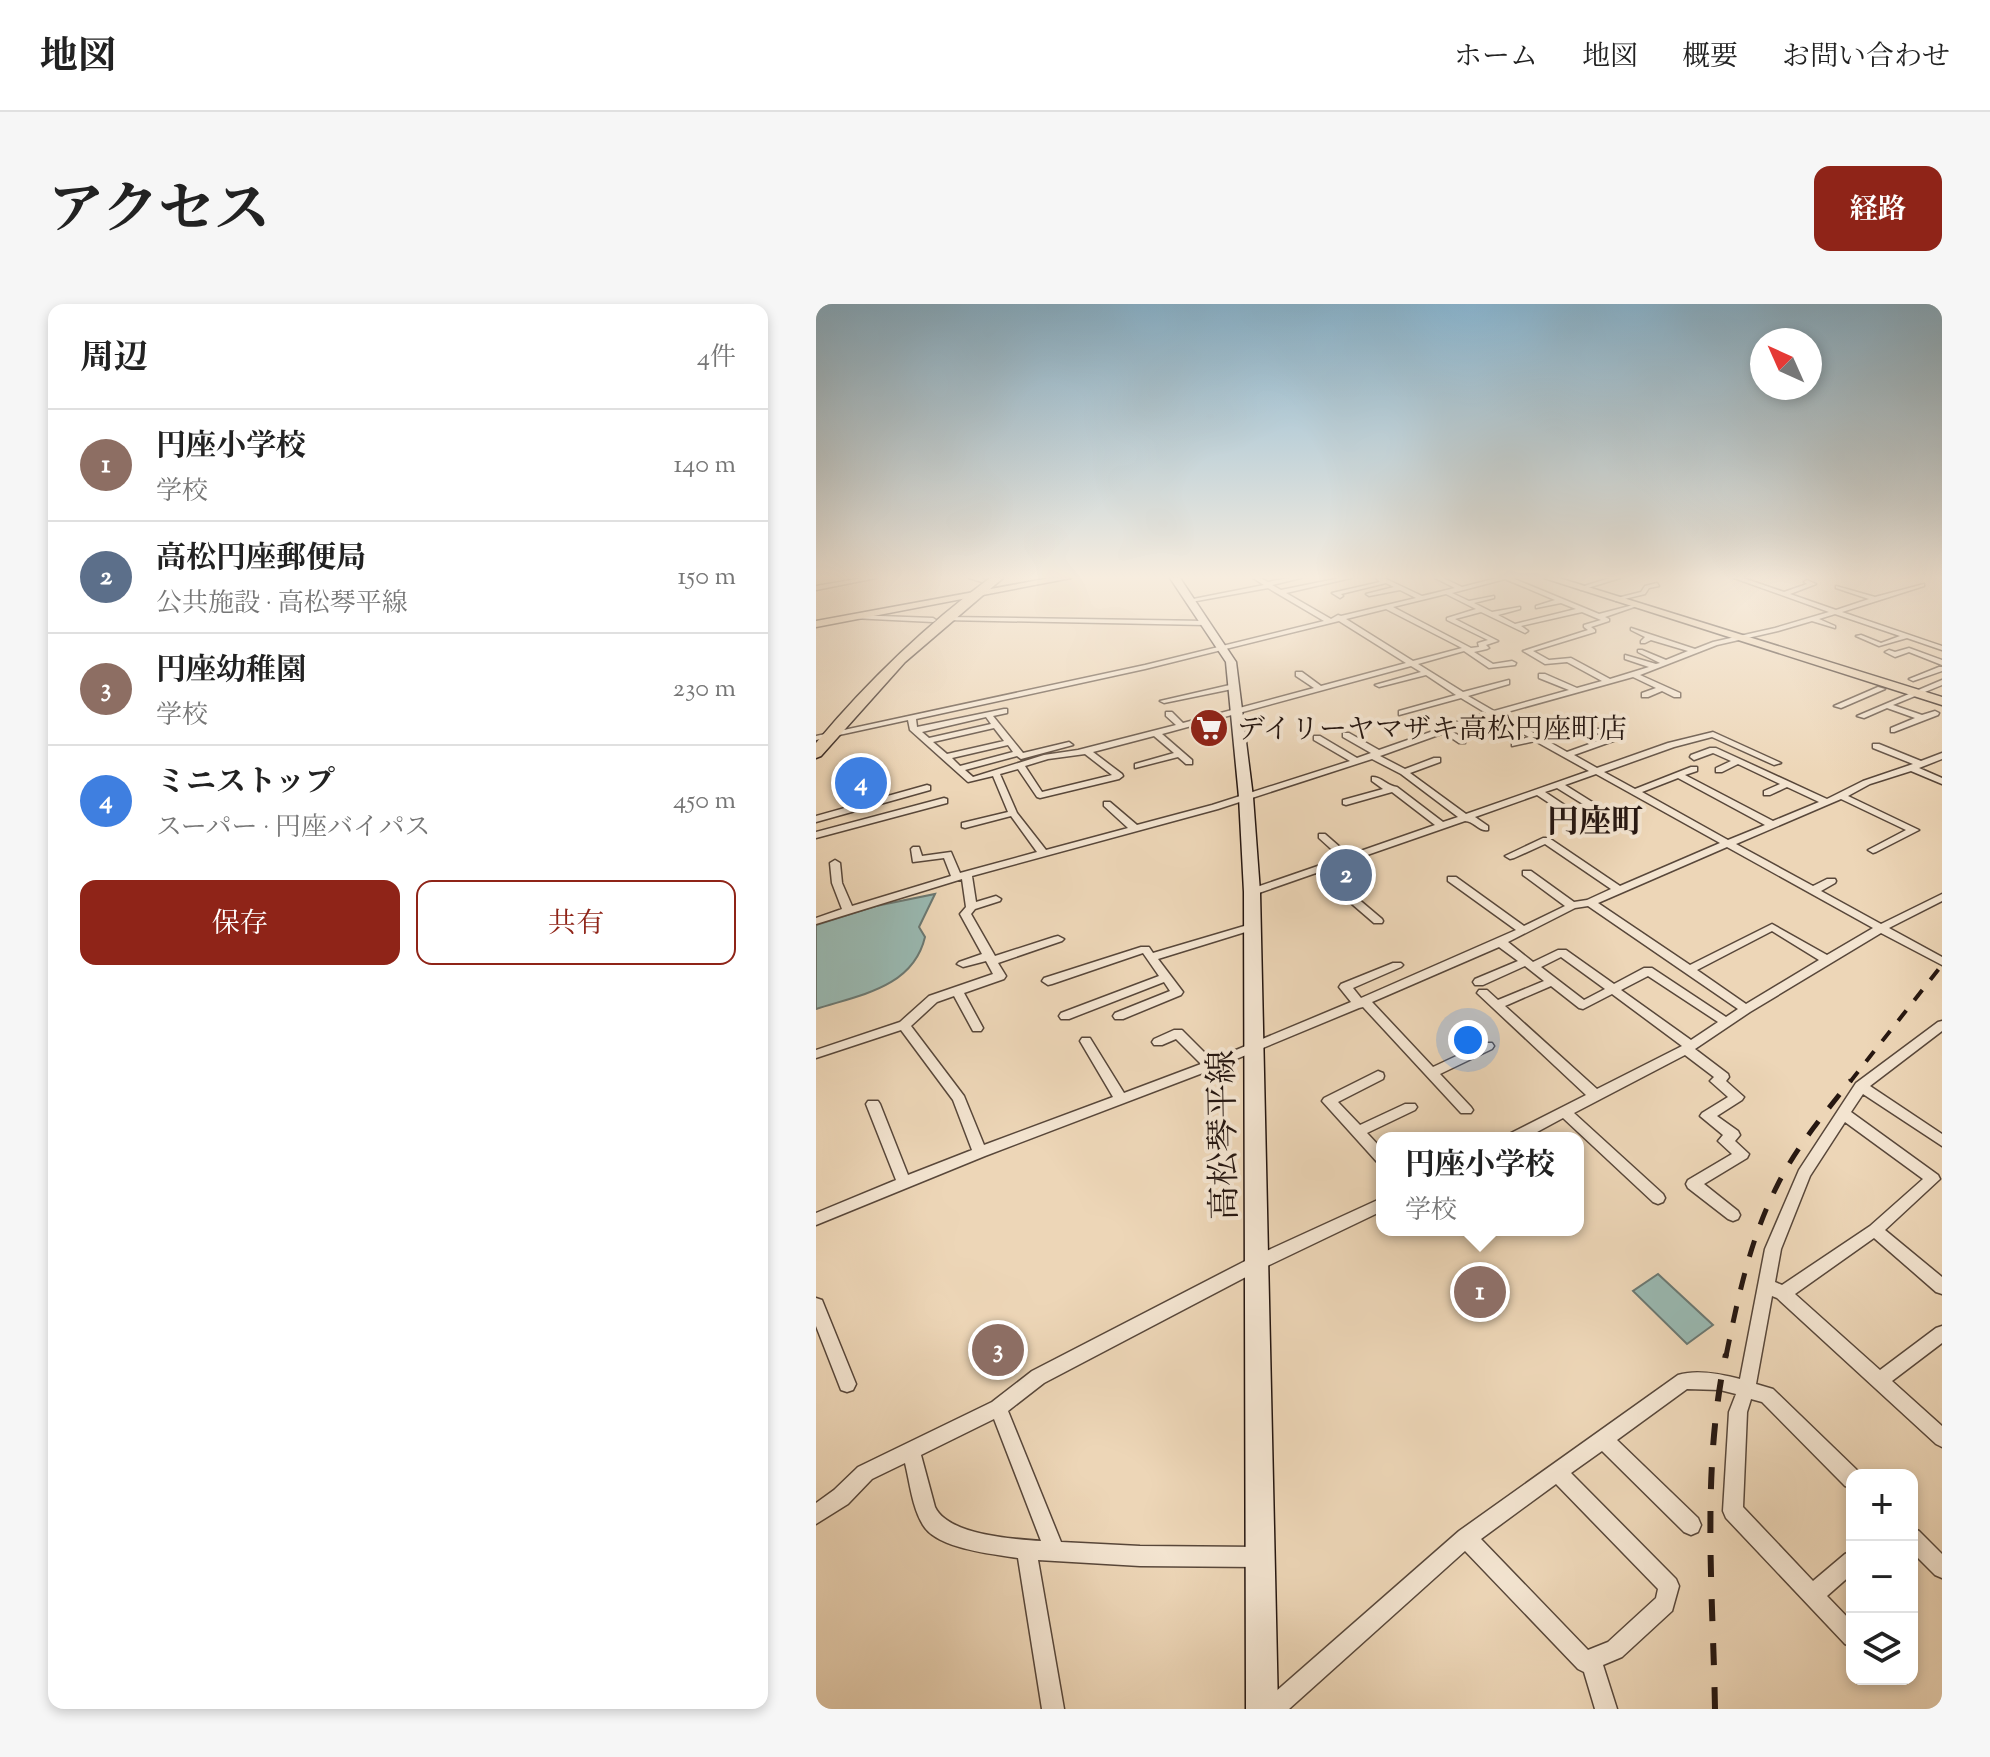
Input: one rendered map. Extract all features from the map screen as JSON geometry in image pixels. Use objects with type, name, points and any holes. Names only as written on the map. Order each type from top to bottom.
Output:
[{"type":"highway","points":[[816,753],[821,736],[917,644]]},
{"type":"main road","name":"高松琴平線","points":[[1221,644],[1231,662],[1246,797],[1252,892],[1262,1709]]},
{"type":"main road","points":[[1760,644],[1942,701]]},
{"type":"street","points":[[821,736],[1236,644]]},
{"type":"street","points":[[1377,644],[1566,755],[1942,962]]},
{"type":"street","points":[[912,716],[913,728],[971,780],[1047,757],[1156,733],[1468,648],[1460,644]]},
{"type":"street","points":[[1482,644],[1485,648],[1467,651],[1492,666],[1512,663]]},
{"type":"street","points":[[1552,644],[1527,651],[1548,662],[1568,660],[1607,680]]},
{"type":"street","points":[[1638,650],[1644,644]]},
{"type":"street","points":[[1671,644],[1692,650]]},
{"type":"street","points":[[816,921],[962,876],[1246,797],[1443,729],[1574,689],[1635,675],[1692,650],[1715,644]]},
{"type":"street","points":[[1638,650],[1667,663]]},
{"type":"street","points":[[1638,650],[1656,667]]},
{"type":"street","points":[[1889,652],[1895,655],[1909,650],[1942,663]]},
{"type":"street","points":[[1914,663],[1942,650]]},
{"type":"street","points":[[1913,679],[1942,669]]},
{"type":"street","points":[[1379,685],[1426,673]]},
{"type":"street","points":[[1299,674],[1319,688]]},
{"type":"street","points":[[1635,675],[1677,695]]},
{"type":"street","points":[[1542,676],[1574,689]]},
{"type":"street","points":[[1924,676],[1941,683]]},
{"type":"street","points":[[1402,713],[1506,682]]},
{"type":"street","points":[[1861,716],[1941,683]]},
{"type":"street","points":[[1164,701],[1234,686]]},
{"type":"street","points":[[1645,695],[1662,688]]},
{"type":"street","points":[[1838,706],[1881,689]]},
{"type":"street","points":[[1869,694],[1922,718]]},
{"type":"street","points":[[918,730],[1004,711]]},
{"type":"street","points":[[1894,730],[1935,713]]},
{"type":"street","points":[[1169,714],[1181,726]]},
{"type":"street","points":[[988,715],[1021,756],[1069,745]]},
{"type":"street","points":[[929,740],[996,725]]},
{"type":"street","points":[[1443,729],[1462,741]]},
{"type":"street","points":[[1566,755],[1613,738],[1600,731]]},
{"type":"street","points":[[1156,733],[1189,762]]},
{"type":"street","points":[[1252,892],[1599,773],[1671,745],[1713,734],[1777,763]]},
{"type":"street","points":[[1346,735],[1485,828]]},
{"type":"street","points":[[1317,738],[1356,761]]},
{"type":"street","points":[[1515,744],[1536,738]]},
{"type":"street","points":[[946,757],[1010,742]]},
{"type":"street","points":[[1876,746],[1918,767],[1940,784]]},
{"type":"street","points":[[1021,767],[1040,795],[1119,776],[1086,750]]},
{"type":"street","points":[[1694,757],[1713,750],[1825,801]]},
{"type":"street","points":[[958,769],[1019,753]]},
{"type":"street","points":[[1138,766],[1180,754]]},
{"type":"street","points":[[816,1219],[980,1152],[1211,1067],[1500,942],[1572,906],[1590,902],[1841,796],[1876,776],[1918,767],[1942,756]]},
{"type":"street","points":[[1404,772],[1437,760]]},
{"type":"street","points":[[1719,770],[1738,761]]},
{"type":"street","points":[[1635,792],[1694,769]]},
{"type":"street","points":[[996,774],[1013,813],[1043,853]]},
{"type":"street","points":[[1678,775],[1771,824]]},
{"type":"street","points":[[1375,779],[1388,789]]},
{"type":"street","points":[[1767,793],[1787,784]]},
{"type":"street","points":[[1560,786],[1602,812]]},
{"type":"street","points":[[817,819],[927,788]]},
{"type":"street","points":[[1350,798],[1394,789],[1443,826]]},
{"type":"street","points":[[1540,793],[1578,818]]},
{"type":"street","points":[[1841,796],[1914,830],[1873,850]]},
{"type":"street","points":[[816,835],[944,801]]},
{"type":"street","points":[[1107,804],[1134,828]]},
{"type":"street","points":[[867,805],[877,817]]},
{"type":"street","points":[[965,825],[1013,813]]},
{"type":"street","points":[[1322,836],[1348,859]]},
{"type":"street","points":[[1510,856],[1546,840],[1619,890]]},
{"type":"street","points":[[916,849],[917,860],[948,854],[962,876],[971,907]]},
{"type":"street","points":[[835,863],[837,883],[848,910]]},
{"type":"street","points":[[1317,869],[1378,921]]},
{"type":"street","points":[[1527,873],[1572,906]]},
{"type":"street","points":[[1452,879],[1522,929]]},
{"type":"street","points":[[1814,890],[1831,881]]},
{"type":"street","points":[[1526,1132],[1688,1048],[1746,1009],[1879,929],[1942,897]]},
{"type":"street","points":[[816,1054],[904,1025],[933,999],[1000,976],[965,914],[971,907],[996,899]]},
{"type":"street","points":[[1590,902],[1746,1009]]},
{"type":"street","points":[[1151,957],[1251,927]]},
{"type":"street","points":[[1689,970],[1772,927],[1828,961]]},
{"type":"street","points":[[963,964],[1058,939]]},
{"type":"street","points":[[1500,942],[1583,1005],[1648,971],[1726,1022]]},
{"type":"street","points":[[1048,981],[1145,949],[1177,992],[1119,1016]]},
{"type":"street","points":[[1596,1096],[1481,988],[1529,964],[1562,952],[1723,1077],[1717,1081],[1737,1097],[1707,1116],[1733,1135],[1725,1141],[1742,1154],[1693,1184],[1733,1215]]},
{"type":"street","points":[[1397,965],[1345,987],[1466,1110]]},
{"type":"street","points":[[1065,1016],[1098,1005],[1102,999],[1166,977]]},
{"type":"street","points":[[1497,1005],[1551,982]]},
{"type":"street","points":[[957,991],[977,1028]]},
{"type":"street","points":[[904,1025],[959,1099],[980,1152]]},
{"type":"street","points":[[1846,1631],[1733,1511],[1738,1412],[1747,1387],[1773,1249],[1804,1174],[1861,1086],[1942,1025]]},
{"type":"street","points":[[1158,1042],[1178,1033],[1211,1067]]},
{"type":"street","points":[[1086,1041],[1121,1099]]},
{"type":"street","points":[[1431,1073],[1488,1046]]},
{"type":"street","points":[[1376,1152],[1329,1101],[1378,1076]]},
{"type":"street","points":[[1861,1086],[1942,1141]]},
{"type":"street","points":[[873,1104],[904,1182]]},
{"type":"street","points":[[1358,1132],[1410,1107]]},
{"type":"street","points":[[1565,1112],[1658,1198]]},
{"type":"street","points":[[1783,1293],[1875,1230],[1937,1175],[1842,1113]]},
{"type":"street","points":[[816,1514],[841,1497],[865,1473],[998,1408],[1038,1377],[1257,1263],[1376,1207]]},
{"type":"street","points":[[1875,1230],[1942,1287]]},
{"type":"street","points":[[1765,1285],[1783,1293],[1942,1438]]},
{"type":"street","points":[[816,1305],[847,1384]]},
{"type":"street","points":[[1879,1381],[1942,1333]]},
{"type":"street","points":[[1273,1709],[1466,1538],[1684,1381],[1747,1387],[1767,1395],[1846,1473]]},
{"type":"street","points":[[998,1408],[1055,1552]]},
{"type":"street","points":[[1603,1439],[1691,1525]]},
{"type":"street","points":[[911,1451],[932,1521],[946,1535],[1027,1551],[1260,1557]]},
{"type":"street","points":[[1466,1538],[1585,1662],[1615,1650],[1665,1604],[1669,1586],[1557,1472]]},
{"type":"street","points":[[1915,1541],[1942,1568]]},
{"type":"street","points":[[1027,1551],[1053,1709]]},
{"type":"street","points":[[1812,1595],[1846,1566]]},
{"type":"street","points":[[1591,1660],[1606,1709]]},
{"type":"water","points":[[935,894],[919,927],[925,937],[919,954],[909,968],[882,987],[816,1009],[816,925],[876,906]]},
{"type":"water","points":[[1658,1274],[1713,1325],[1687,1344],[1633,1291]]},
{"type":"railway","points":[[1850,1082],[1942,965]]},
{"type":"railway","points":[[1726,1356],[1746,1269],[1768,1206],[1802,1144],[1851,1080]]},
{"type":"railway","points":[[1715,1709],[1711,1486],[1713,1442],[1726,1354]]},
{"type":"place","name":"デイリーヤマザキ高松円座町店","points":[[1209,728]]},
{"type":"place","name":"ミニストップ","points":[[861,783]]},
{"type":"place","name":"高松円座郵便局","points":[[1346,875]]},
{"type":"place","name":"円座小学校","points":[[1480,1292]]},
{"type":"place","name":"円座幼稚園","points":[[998,1350]]},
{"type":"district","name":"円座町","points":[[1595,821]]}]
